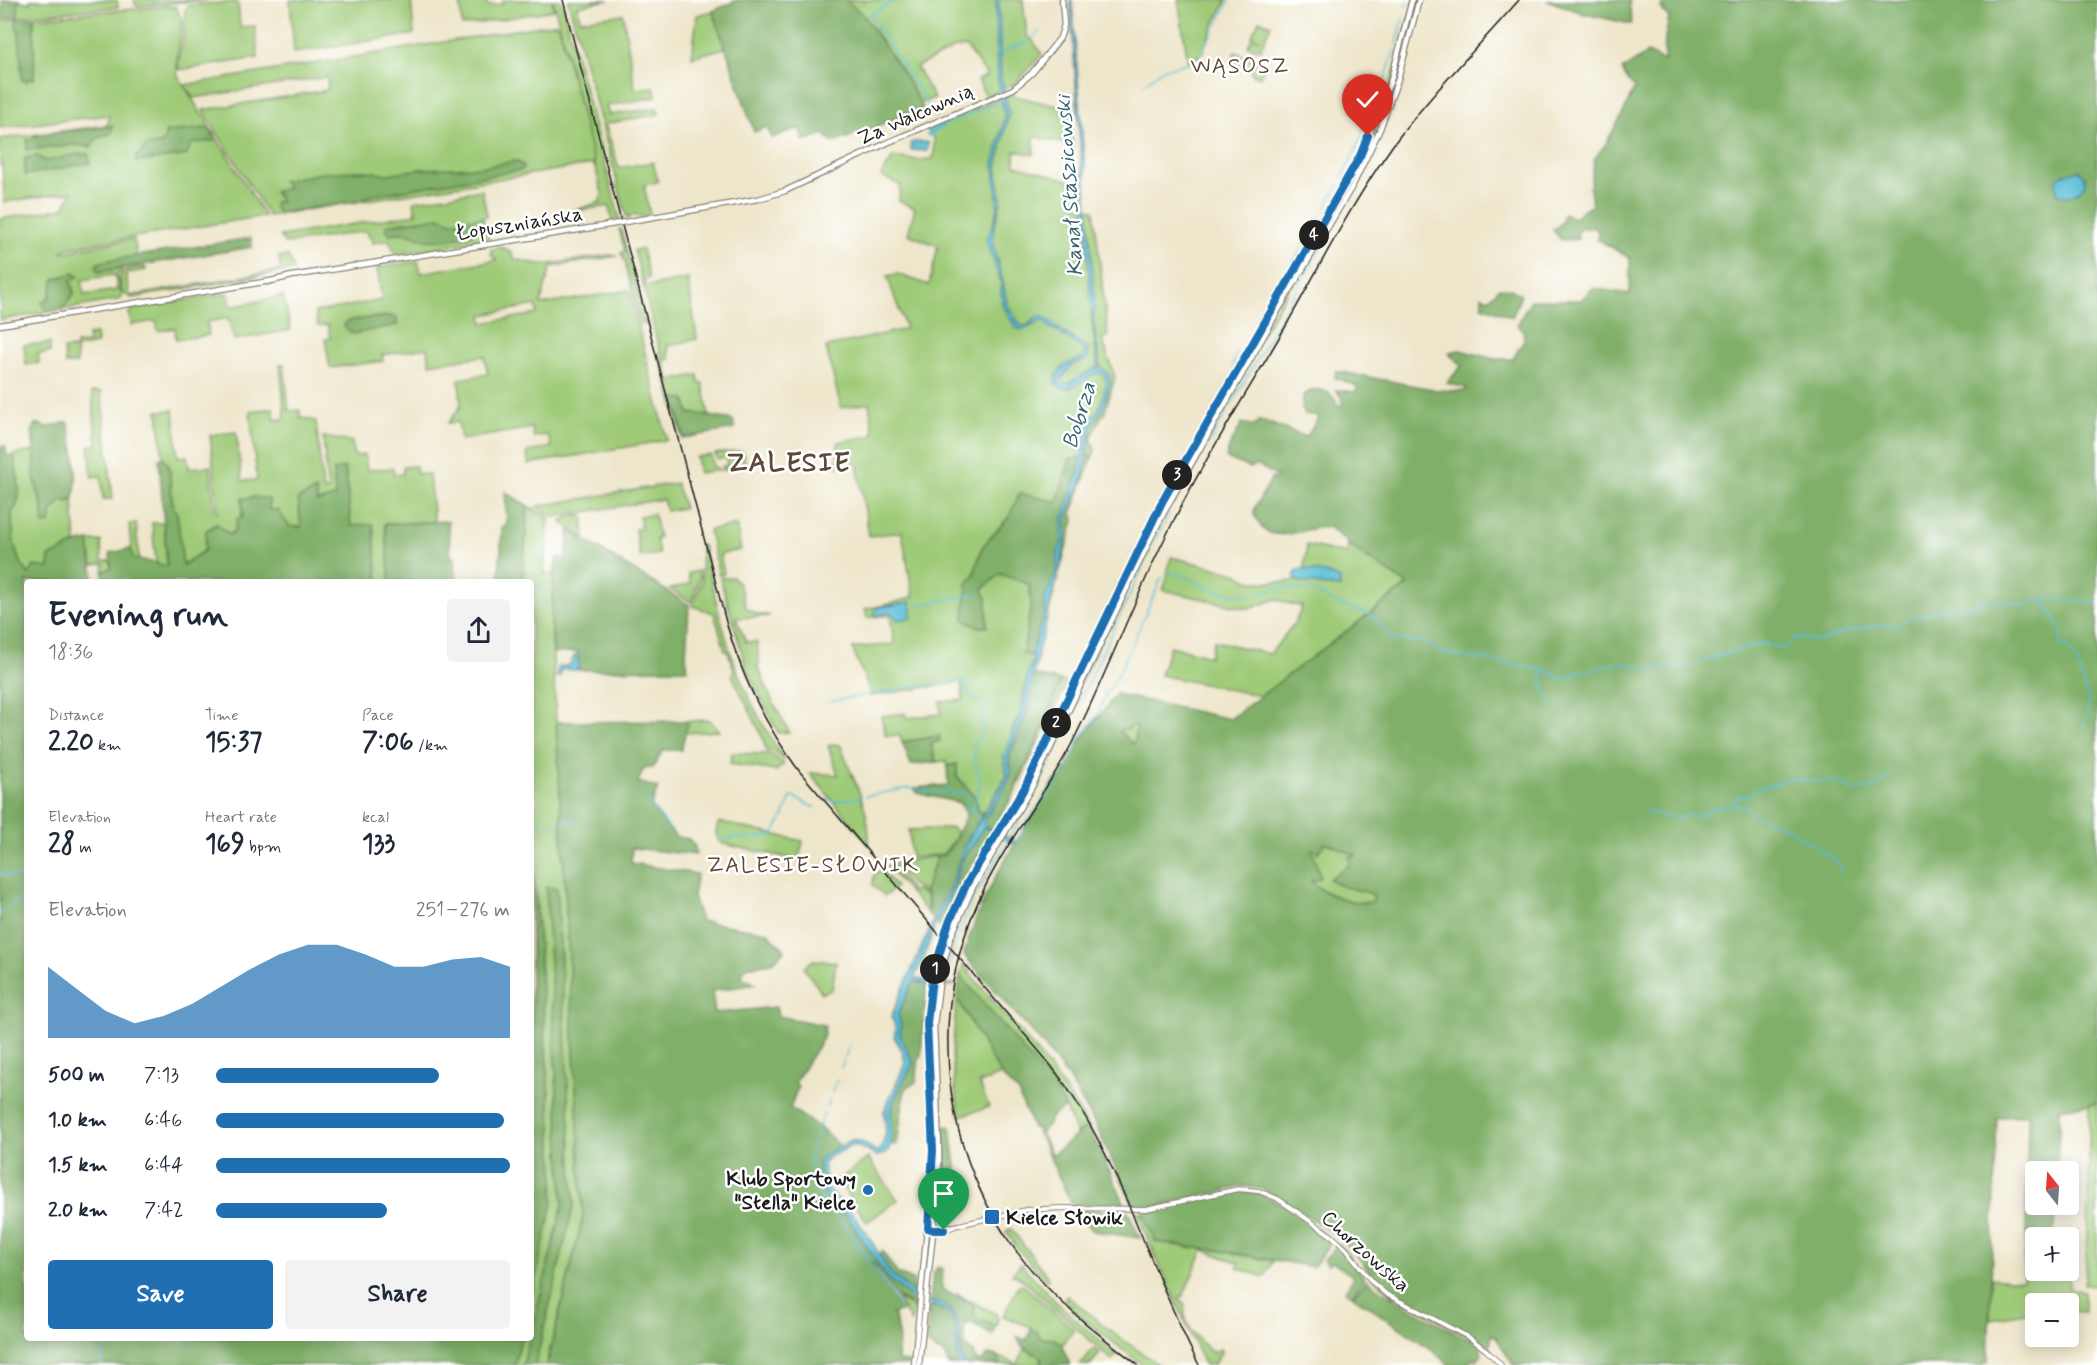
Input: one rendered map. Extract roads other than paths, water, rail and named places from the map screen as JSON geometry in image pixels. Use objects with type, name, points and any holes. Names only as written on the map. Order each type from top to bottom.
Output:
[{"type":"main road","name":"Za Walcownią","points":[[728,205],[758,200],[785,191],[889,142],[1012,90],[1032,73],[1060,38],[1064,25],[1062,0]]},
{"type":"main road","points":[[925,1289],[933,1151],[927,1023],[932,979],[948,925],[967,883],[1029,779],[1162,502],[1360,156],[1391,80],[1412,0]]},
{"type":"main road","points":[[914,1365],[934,1228],[939,1147],[934,1025],[945,955],[960,913],[1034,785],[1135,570],[1168,506],[1278,311],[1353,185],[1380,129],[1398,80],[1419,0]]},
{"type":"main road","name":"Łopuszniańska","points":[[0,325],[728,205]]},
{"type":"main road","points":[[919,1365],[922,1311]]},
{"type":"street","name":"Chorzowska","points":[[928,1228],[944,1230],[1034,1209],[1146,1209],[1238,1189],[1259,1191],[1273,1196],[1332,1236],[1346,1249],[1372,1282],[1386,1294],[1470,1338],[1501,1365]]},
{"type":"water","points":[[996,0],[999,0],[1001,76],[1009,113],[997,167],[1001,202],[994,228],[993,244],[1007,304],[1020,325],[1026,326],[1039,316],[1043,316],[1088,348],[1088,359],[1071,366],[1059,382],[1060,384],[1069,383],[1098,367],[1092,319],[1070,0],[1072,0],[1095,308],[1093,319],[1100,367],[1108,373],[1111,382],[1103,409],[1093,423],[1082,479],[1066,519],[1065,546],[1039,645],[1026,712],[1009,755],[1010,778],[984,820],[985,826],[1017,842],[1014,844],[984,827],[974,844],[966,852],[954,886],[936,922],[914,978],[956,985],[943,986],[913,982],[898,1014],[901,1025],[900,1035],[913,1063],[893,1104],[892,1140],[889,1149],[877,1156],[853,1145],[829,1157],[823,1164],[828,1189],[851,1212],[866,1232],[890,1273],[917,1296],[916,1302],[887,1277],[846,1215],[826,1196],[820,1182],[818,1162],[827,1153],[852,1140],[864,1143],[875,1151],[881,1150],[886,1133],[884,1111],[905,1061],[894,1037],[896,1028],[892,1018],[893,1012],[941,903],[951,886],[964,846],[1007,776],[1004,756],[1022,709],[1028,672],[1033,661],[1032,652],[1045,612],[1045,598],[1056,571],[1063,518],[1079,471],[1088,424],[1098,410],[1107,382],[1104,375],[1099,372],[1076,385],[1059,387],[1055,382],[1058,372],[1069,363],[1083,358],[1085,351],[1049,327],[1043,320],[1024,330],[1016,328],[1002,304],[1001,282],[987,241],[998,209],[994,164],[1005,116],[997,75]]},
{"type":"water","points":[[928,142],[927,151],[911,150],[911,143]]},
{"type":"water","points":[[2079,170],[2085,176],[2083,188],[2070,196],[2057,194],[2056,180],[2064,174]]},
{"type":"water","points":[[1304,569],[1340,579],[1340,588],[1297,581],[1294,577],[1297,570]]},
{"type":"water","points":[[910,602],[911,618],[897,620],[892,613],[874,615],[877,608]]},
{"type":"water","points":[[578,655],[579,668],[562,669],[560,676],[557,677],[558,667],[570,665],[574,656]]},
{"type":"water","points":[[930,1302],[942,1303],[954,1316],[964,1365],[959,1365],[952,1319],[940,1308],[929,1306]]},
{"type":"waterway","points":[[896,0],[870,15],[936,117]]},
{"type":"waterway","points":[[1144,84],[1163,69],[1188,63],[1199,57],[1230,0]]},
{"type":"waterway","points":[[1406,6],[1408,0]]},
{"type":"waterway","points":[[1397,44],[1403,19]]},
{"type":"waterway","points":[[1031,39],[1040,31]]},
{"type":"waterway","points":[[999,53],[1028,41]]},
{"type":"waterway","points":[[1343,176],[1375,110],[1395,49]]},
{"type":"waterway","points":[[940,124],[942,126],[1002,101]]},
{"type":"waterway","points":[[928,135],[942,126]]},
{"type":"waterway","points":[[1284,312],[1364,174]]},
{"type":"waterway","points":[[1325,208],[1339,184]]},
{"type":"waterway","points":[[1255,322],[1321,215]]},
{"type":"waterway","points":[[1174,503],[1282,316]]},
{"type":"waterway","points":[[1232,368],[1237,352]]},
{"type":"waterway","points":[[1156,539],[1170,512]]},
{"type":"waterway","points":[[944,983],[954,945],[973,899],[1037,791],[1155,541]]},
{"type":"waterway","points":[[1170,574],[1182,576],[1223,593],[1253,594],[1285,586],[1311,590],[1340,605],[1371,615],[1393,639],[1426,642],[1438,651],[1447,654],[1538,668],[1542,670],[1543,687],[1553,705]]},
{"type":"waterway","points":[[1015,842],[1019,841],[1025,825],[1059,779],[1072,759],[1079,739],[1098,715],[1106,693],[1113,685],[1162,577]]},
{"type":"waterway","points":[[918,605],[977,594]]},
{"type":"waterway","points":[[1542,670],[1559,678],[1572,678],[1574,673],[1621,663],[1650,669],[1690,665],[1762,643],[1783,648],[1797,638],[1821,641],[1844,632],[1879,625],[1897,627],[1912,617],[1923,616],[1939,609],[1956,606],[1973,607],[1981,599],[1987,603],[1997,600],[2024,605],[2041,599],[2097,603]]},
{"type":"waterway","points":[[2043,602],[2059,627],[2061,645],[2068,649],[2077,661],[2089,702],[2084,727]]},
{"type":"waterway","points":[[832,701],[922,685],[967,681],[964,685],[966,691],[974,700],[985,702],[988,707],[987,712],[983,711],[979,721],[982,733],[974,748],[981,782],[977,789],[974,809]]},
{"type":"waterway","points":[[1645,811],[1676,819],[1689,815],[1703,815],[1709,810],[1731,806],[1736,797],[1745,796],[1789,779],[1843,783],[1853,791],[1877,787],[1889,775]]},
{"type":"waterway","points":[[866,796],[908,788],[943,793],[947,789],[953,794],[963,793],[969,798],[965,801],[965,808],[971,811],[974,809],[979,821]]},
{"type":"waterway","points":[[720,839],[773,835],[791,797],[816,807]]},
{"type":"waterway","points":[[826,800],[838,801],[861,797]]},
{"type":"waterway","points":[[647,800],[671,830]]},
{"type":"waterway","points":[[1731,806],[1745,807],[1755,815],[1792,830],[1805,841],[1815,843],[1819,850],[1836,860],[1842,873]]},
{"type":"waterway","points":[[534,820],[545,826],[576,819]]},
{"type":"waterway","points":[[0,875],[24,876]]},
{"type":"waterway","points":[[0,913],[24,895]]},
{"type":"waterway","points":[[845,1057],[847,1052]]},
{"type":"waterway","points":[[841,1068],[844,1060]]},
{"type":"waterway","points":[[835,1084],[837,1080]]},
{"type":"waterway","points":[[832,1092],[834,1086]]},
{"type":"waterway","points":[[827,1106],[829,1101]]},
{"type":"waterway","points":[[815,1138],[824,1113]]},
{"type":"waterway","points":[[812,1144],[810,1160],[812,1175],[816,1189],[824,1203]]},
{"type":"waterway","points":[[829,1207],[901,1309]]},
{"type":"waterway","points":[[101,1365],[105,1341]]},
{"type":"railway","points":[[563,0],[726,622],[747,682],[765,719],[800,772],[1044,1057],[1070,1092],[1112,1167],[1199,1365]]},
{"type":"railway","points":[[1138,1365],[1068,1308],[1025,1262],[1006,1236],[975,1178],[963,1147],[950,1082],[948,1024],[950,999],[960,951],[988,881],[1072,743],[1155,558],[1182,506],[1210,453],[1287,324],[1351,210],[1378,166],[1408,126],[1438,89],[1519,0]]},
{"type":"place","name":"Klub Sportowy \"Stella\" Kielce","points":[[868,1190]]},
{"type":"place","name":"Kielce Słowik","points":[[992,1217]]},
{"type":"district","name":"WĄSOSZ","points":[[1240,65]]},
{"type":"district","name":"ZALESIE","points":[[789,462]]},
{"type":"district","name":"ZALESIE-SŁOWIK","points":[[813,864]]},
{"type":"water label","name":"Kanał Staszicowski","points":[[1068,186]]},
{"type":"water label","name":"Bobrza","points":[[1078,415]]}]
